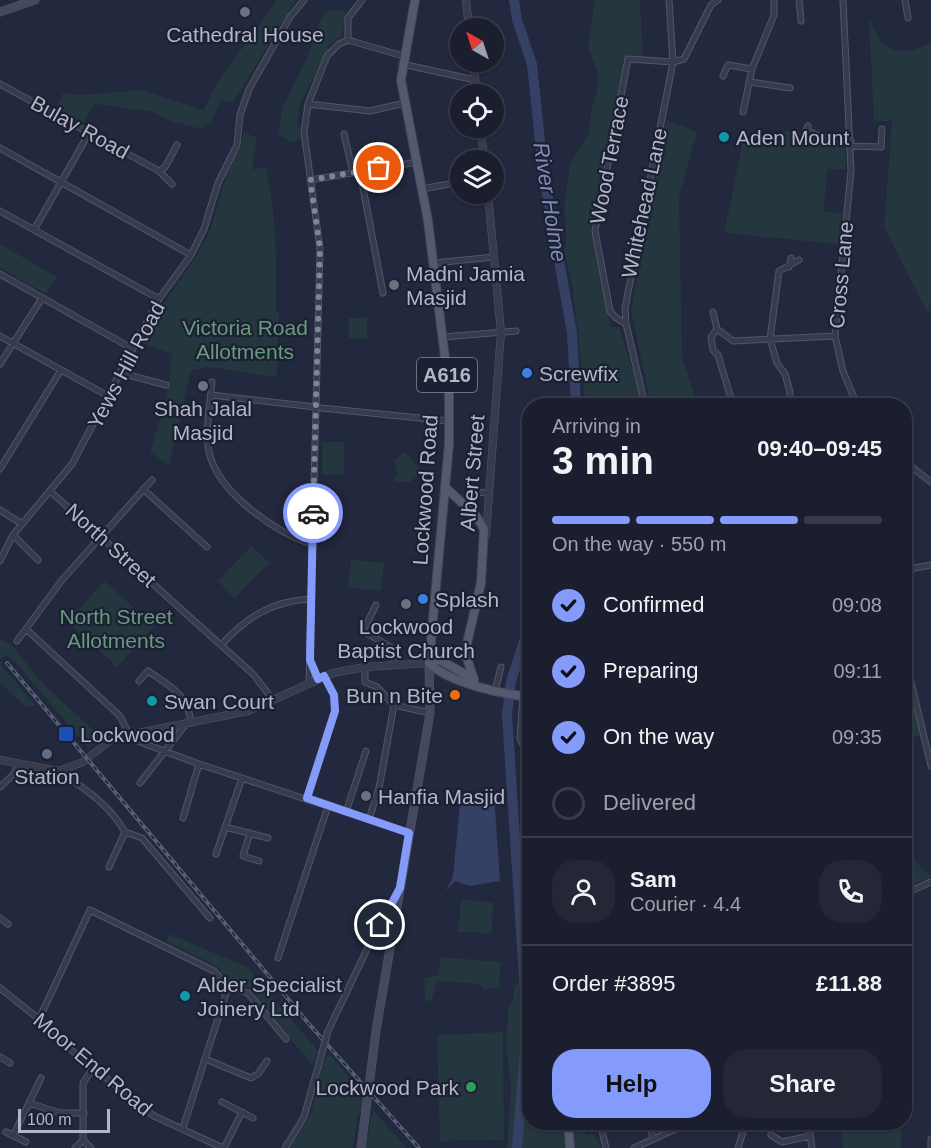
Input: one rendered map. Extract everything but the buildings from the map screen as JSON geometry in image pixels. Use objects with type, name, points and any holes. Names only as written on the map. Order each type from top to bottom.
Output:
[{"type":"main road","points":[[0,12],[35,0]]},
{"type":"main road","name":"Lockwood Road","points":[[415,0],[400,80],[434,263],[443,337],[449,421],[446,487],[429,663]]},
{"type":"main road","points":[[446,487],[481,522],[484,538]]},
{"type":"main road","name":"Albert Street","points":[[477,683],[465,652],[482,583],[484,538]]},
{"type":"main road","points":[[429,663],[435,669],[496,691],[522,696]]},
{"type":"main road","points":[[361,1148],[376,1031],[430,713],[429,663]]},
{"type":"main road","points":[[569,1130],[570,1148]]},
{"type":"street","name":"Yews Hill Road","points":[[0,561],[22,524],[72,465],[159,299],[191,255],[204,229],[218,183],[237,145],[240,115],[249,89],[290,17],[304,0]]},
{"type":"street","points":[[348,40],[348,18],[362,0]]},
{"type":"street","points":[[466,0],[469,18]]},
{"type":"street","name":"Whitehead Lane","points":[[643,398],[626,324],[627,290],[673,62],[669,0]]},
{"type":"street","points":[[743,112],[752,69],[774,15],[774,0]]},
{"type":"street","points":[[799,0],[801,21]]},
{"type":"street","name":"Cross Lane","points":[[843,0],[851,143],[850,196],[835,336],[843,371],[854,398]]},
{"type":"street","points":[[905,0],[908,18]]},
{"type":"street","points":[[673,62],[684,59],[715,1]]},
{"type":"street","points":[[309,683],[318,407],[320,248],[304,132],[308,104],[327,56],[339,44],[348,40],[403,60],[476,80]]},
{"type":"street","name":"Wood Terrace","points":[[626,324],[610,311],[595,231],[628,59],[673,62]]},
{"type":"street","points":[[723,76],[728,65],[752,69]]},
{"type":"street","points":[[475,72],[476,84]]},
{"type":"street","points":[[750,82],[787,88],[785,80]]},
{"type":"street","name":"Bulay Road","points":[[0,84],[159,171],[172,184]]},
{"type":"street","points":[[308,104],[370,111],[405,103]]},
{"type":"street","points":[[808,126],[806,130],[819,136],[881,147],[882,129]]},
{"type":"street","points":[[34,230],[90,133]]},
{"type":"street","points":[[344,134],[353,173]]},
{"type":"street","points":[[159,171],[165,168],[177,145]]},
{"type":"street","points":[[0,148],[191,255]]},
{"type":"street","points":[[310,180],[417,162]]},
{"type":"street","points":[[360,172],[382,293]]},
{"type":"street","points":[[422,189],[450,184]]},
{"type":"street","name":"Albert Street","points":[[484,538],[487,526],[501,332],[489,204]]},
{"type":"street","points":[[0,211],[159,299]]},
{"type":"street","points":[[434,263],[494,257]]},
{"type":"street","points":[[789,267],[791,258]]},
{"type":"street","points":[[790,398],[790,392],[784,374],[777,363],[770,339],[779,271],[799,260]]},
{"type":"street","points":[[379,271],[386,270]]},
{"type":"street","points":[[0,274],[133,349]]},
{"type":"street","points":[[0,364],[42,298]]},
{"type":"street","points":[[713,312],[717,329],[733,341],[835,336]]},
{"type":"street","points":[[717,329],[711,338],[713,351],[718,355],[732,398]]},
{"type":"street","points":[[443,337],[516,331]]},
{"type":"street","points":[[0,336],[108,396]]},
{"type":"street","points":[[0,468],[61,370]]},
{"type":"street","points":[[121,373],[166,385]]},
{"type":"street","points":[[212,382],[209,451],[215,471],[269,524],[281,533],[313,545]]},
{"type":"street","points":[[211,395],[449,421]]},
{"type":"street","points":[[912,467],[931,482]]},
{"type":"street","points":[[17,641],[62,580],[152,480]]},
{"type":"street","points":[[143,489],[207,547]]},
{"type":"street","name":"North Street","points":[[51,492],[261,682],[273,700]]},
{"type":"street","points":[[469,492],[489,493]]},
{"type":"street","points":[[0,510],[22,524]]},
{"type":"street","points":[[13,536],[38,560]]},
{"type":"street","points":[[912,569],[931,565]]},
{"type":"street","points":[[221,645],[242,623],[262,610],[282,603],[310,599]]},
{"type":"street","points":[[376,605],[363,631],[394,649],[394,664]]},
{"type":"street","points":[[26,629],[120,716],[130,735],[138,742],[409,833]]},
{"type":"street","points":[[307,798],[335,711],[334,695],[310,660]]},
{"type":"street","points":[[59,771],[82,762],[105,742],[248,711],[321,678],[364,667],[429,663]]},
{"type":"street","points":[[364,667],[365,682],[377,687],[394,705],[430,713]]},
{"type":"street","points":[[496,691],[501,667]]},
{"type":"street","points":[[139,681],[148,671],[174,689],[190,708],[189,724],[140,783]]},
{"type":"street","points":[[912,686],[931,766]]},
{"type":"street","points":[[369,819],[379,788],[394,705]]},
{"type":"street","points":[[522,717],[520,738],[522,743]]},
{"type":"street","points":[[346,812],[366,751]]},
{"type":"street","points":[[0,760],[59,771],[108,807],[125,832],[142,838],[210,918]]},
{"type":"street","points":[[183,818],[199,764]]},
{"type":"street","points":[[0,787],[13,775],[19,765]]},
{"type":"street","points":[[216,854],[242,778]]},
{"type":"street","points":[[278,958],[328,806]]},
{"type":"street","points":[[225,827],[268,837]]},
{"type":"street","points":[[109,867],[125,832]]},
{"type":"street","points":[[250,833],[243,856],[259,861]]},
{"type":"street","points":[[912,890],[931,882]]},
{"type":"street","points":[[285,1148],[304,1117],[328,1031],[370,943],[400,888]]},
{"type":"street","points":[[39,1019],[90,910],[214,971],[228,987],[248,993],[286,1039]]},
{"type":"street","points":[[0,918],[8,924]]},
{"type":"street","points":[[183,1128],[228,987]]},
{"type":"street","name":"Moor End Road","points":[[0,988],[39,1019],[93,1068],[154,1116],[223,1148]]},
{"type":"street","points":[[0,1058],[10,1063]]},
{"type":"street","points":[[205,1059],[251,1078],[258,1074],[267,1061]]},
{"type":"street","points":[[75,1148],[83,1140],[82,1083],[93,1068]]},
{"type":"street","points":[[13,1136],[40,1078]]},
{"type":"street","points":[[222,1102],[253,1118]]},
{"type":"street","points":[[29,1103],[60,1113],[84,1113]]},
{"type":"street","points":[[223,1148],[242,1112]]},
{"type":"street","points":[[602,1130],[606,1148]]},
{"type":"street","points":[[651,1130],[653,1139]]},
{"type":"street","points":[[634,1148],[673,1130]]},
{"type":"street","points":[[738,1148],[744,1130]]},
{"type":"street","points":[[809,1130],[812,1148]]},
{"type":"street","points":[[6,1132],[26,1142]]},
{"type":"street","points":[[771,1135],[782,1142],[810,1136]]},
{"type":"street","points":[[931,1139],[931,1148]]},
{"type":"street","points":[[83,1140],[91,1148]]},
{"type":"green space","points":[[277,0],[296,0],[233,103],[221,100],[212,121],[201,129],[171,121],[153,112],[95,104],[82,125],[59,112],[57,107],[63,93],[82,95],[141,90],[203,110],[219,80]]},
{"type":"green space","points":[[595,0],[640,0],[643,59],[628,58],[591,223],[611,327],[619,327],[642,398],[585,398],[572,283],[564,251],[567,238],[564,206],[570,164],[589,133],[591,111],[598,87],[597,69],[588,49]]},
{"type":"green space","points":[[332,10],[344,11],[346,15],[342,36],[330,44],[299,107],[298,121],[301,139],[291,142],[278,134],[283,107],[307,57],[320,22],[325,13]]},
{"type":"green space","points":[[869,18],[881,41],[895,50],[908,51],[931,41],[931,310],[927,312],[884,227],[892,121],[874,121]]},
{"type":"green space","points":[[666,120],[697,132],[679,198],[682,358],[696,398],[650,398],[631,311]]},
{"type":"green space","points":[[790,131],[845,143],[846,169],[828,169],[823,212],[842,213],[838,244],[724,233],[744,136]]},
{"type":"green space","name":"Victoria Road Allotments","points":[[244,132],[257,138],[252,170],[266,166],[272,202],[276,256],[276,311],[279,312],[277,372],[275,377],[209,367],[191,370],[169,465],[150,452],[160,419],[164,418],[172,354],[142,343],[156,316],[205,241],[224,182]]},
{"type":"green space","points":[[0,244],[57,277],[46,294],[0,268]]},
{"type":"green space","points":[[349,318],[367,318],[367,339],[349,338]]},
{"type":"green space","points":[[322,442],[344,442],[344,475],[322,474]]},
{"type":"green space","points":[[405,452],[422,472],[410,482],[394,482],[394,477],[397,475],[394,460]]},
{"type":"green space","points":[[251,546],[270,563],[234,598],[218,581]]},
{"type":"green space","points":[[351,559],[384,563],[381,591],[348,587]]},
{"type":"green space","name":"North Street Allotments","points":[[104,581],[155,626],[117,667],[68,622]]},
{"type":"green space","points":[[0,639],[11,644],[44,685],[101,737],[89,749],[13,660],[6,655],[0,660]]},
{"type":"green space","points":[[0,660],[2,666],[36,706],[26,707],[0,683]]},
{"type":"green space","points":[[912,691],[922,735],[912,737]]},
{"type":"green space","points":[[912,858],[931,877],[912,885]]},
{"type":"green space","points":[[461,899],[493,903],[492,933],[458,932]]},
{"type":"green space","points":[[169,934],[247,967],[318,1051],[312,1065],[248,987],[230,985],[218,967],[166,941]]},
{"type":"green space","points":[[441,957],[501,962],[499,987],[484,990],[480,984],[437,981],[431,1002],[425,1000],[424,978],[438,975]]},
{"type":"green space","points":[[522,984],[522,1130],[585,1130],[585,1136],[594,1134],[601,1148],[507,1148],[511,1086],[506,1047],[508,1011],[515,985]]},
{"type":"green space","name":"Lockwood Park","points":[[503,1032],[504,1140],[440,1141],[437,1035]]},
{"type":"green space","points":[[329,1053],[368,1100],[358,1116],[353,1148],[289,1148],[311,1114],[322,1066]]},
{"type":"green space","points":[[373,1110],[407,1148],[365,1148]]},
{"type":"green space","points":[[842,1130],[901,1130],[901,1148],[843,1148]]},
{"type":"water","points":[[461,794],[494,794],[500,881],[470,886],[455,881],[446,891],[453,876]]},
{"type":"waterway","name":"River Holme","points":[[514,0],[517,20],[532,64],[543,170],[572,333],[576,398]]},
{"type":"waterway","name":"River Holme","points":[[522,647],[511,681],[507,715],[522,947]]},
{"type":"waterway","name":"River Holme","points":[[517,1148],[522,1086]]},
{"type":"railway","points":[[7,663],[309,1024],[419,1148]]},
{"type":"way so far","points":[[313,513],[320,248],[310,180],[379,168]]},
{"type":"place","name":"Cathedral House","points":[[245,12]]},
{"type":"place","name":"Aden Mount","points":[[724,137]]},
{"type":"place","name":"Madni Jamia Masjid","points":[[394,285]]},
{"type":"place","name":"Screwfix","points":[[527,373]]},
{"type":"place","name":"Shah Jalal Masjid","points":[[203,386]]},
{"type":"place","name":"Splash","points":[[423,599]]},
{"type":"place","name":"Lockwood Baptist Church","points":[[406,604]]},
{"type":"place","name":"Bun n Bite","points":[[455,695]]},
{"type":"place","name":"Swan Court","points":[[152,701]]},
{"type":"place","name":"Lockwood","points":[[66,734]]},
{"type":"place","name":"Station","points":[[47,754]]},
{"type":"place","name":"Hanfia Masjid","points":[[366,796]]},
{"type":"place","name":"Alder Specialist Joinery Ltd","points":[[185,996]]},
{"type":"place","name":"Lockwood Park","points":[[471,1087]]},
{"type":"route","points":[[313,513],[310,660],[318,679],[324,676],[334,695],[336,705],[307,798],[409,833],[400,888],[380,925]]}]
